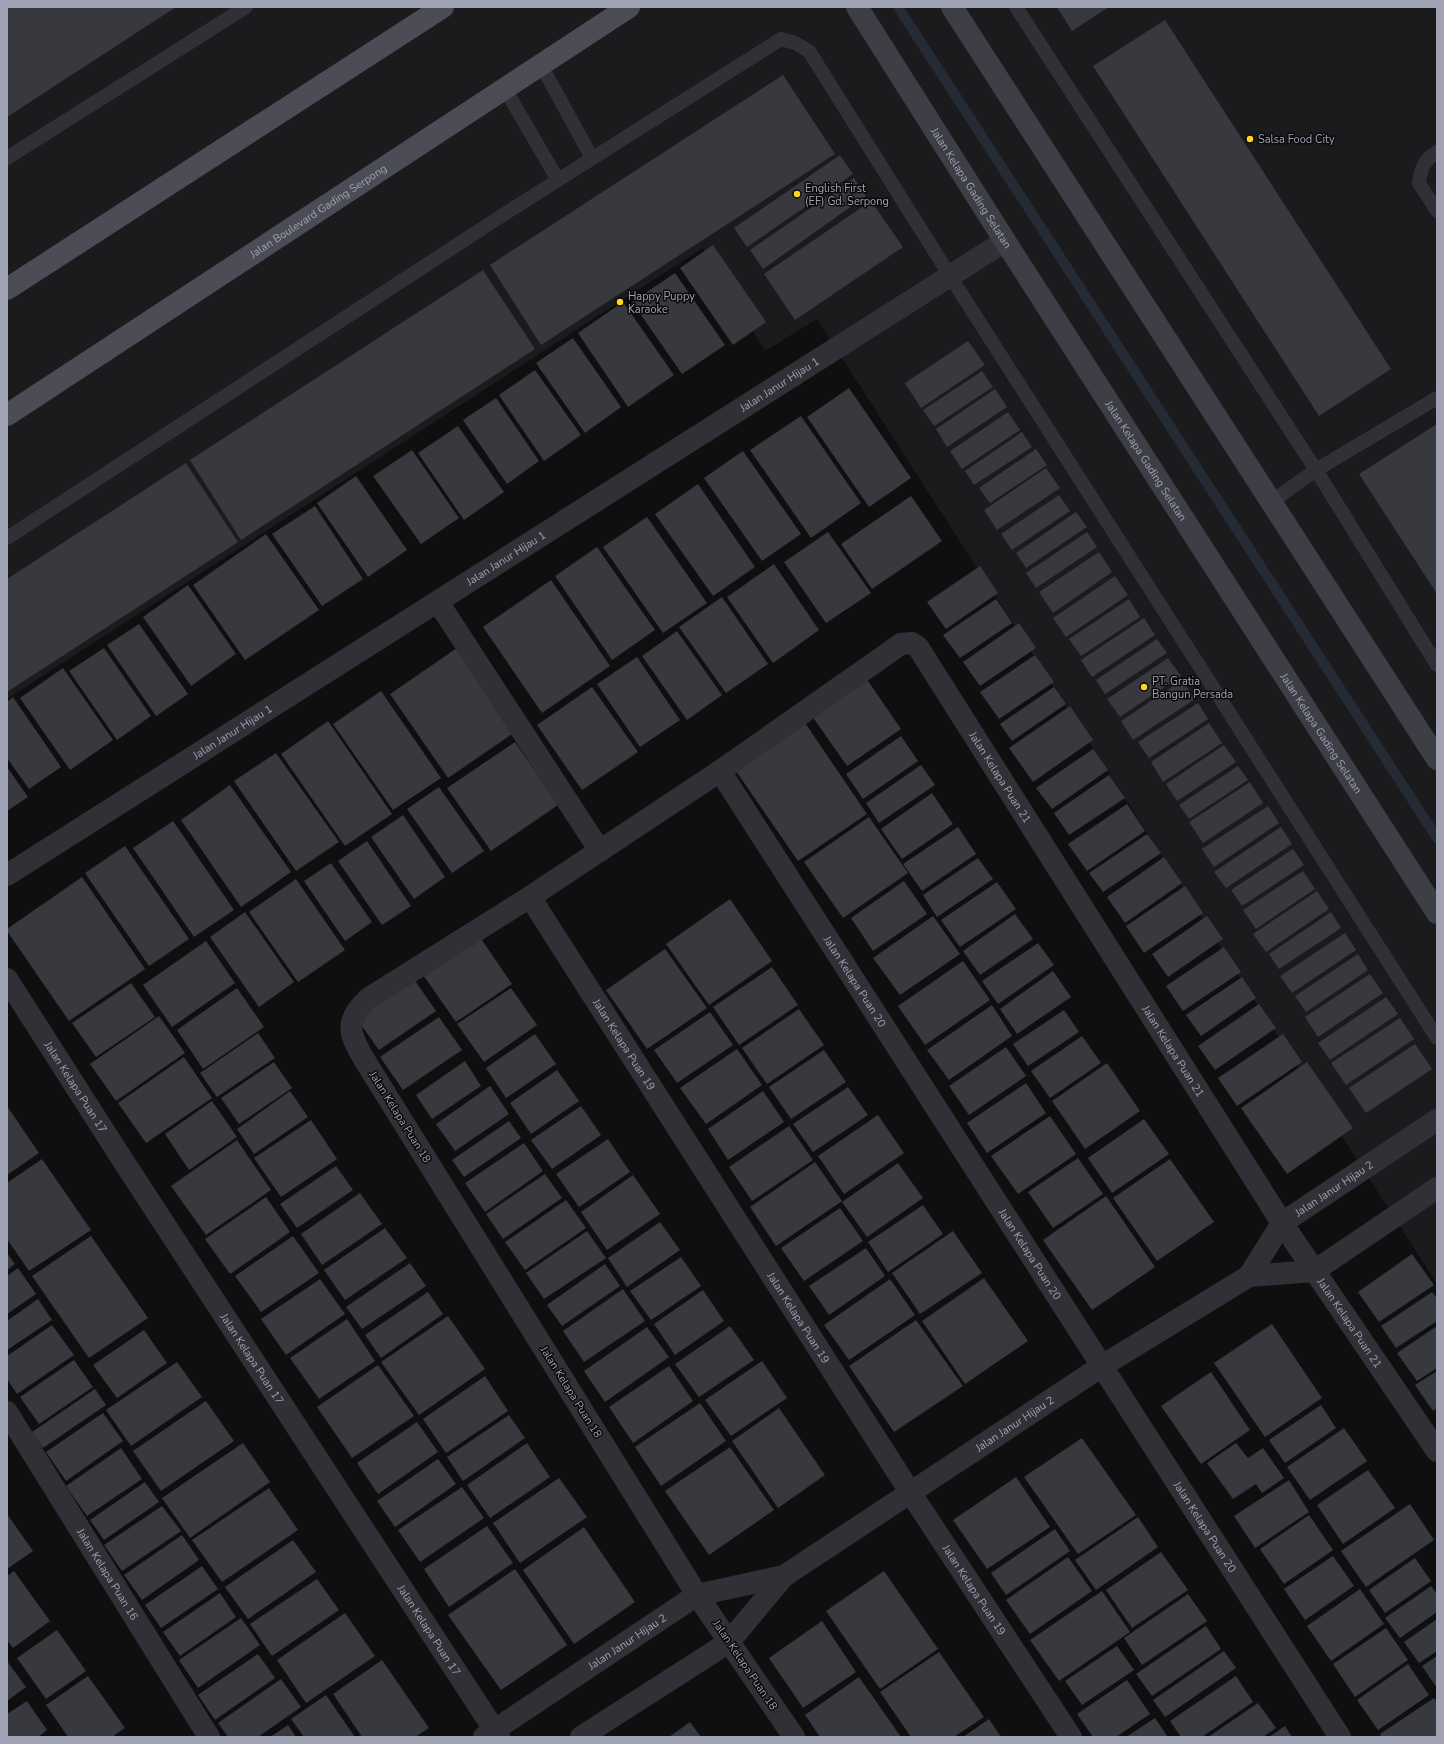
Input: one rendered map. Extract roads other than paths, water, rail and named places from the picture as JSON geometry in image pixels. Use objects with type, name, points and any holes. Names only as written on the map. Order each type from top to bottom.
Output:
[{"type":"main road","points":[[7,289],[442,7]]},
{"type":"main road","name":"Jalan Boulevard Gading Serpong","points":[[7,415],[629,7]]},
{"type":"street","name":"Jalan Kelapa Gading Selatan","points":[[857,7],[1005,241],[1437,913]]},
{"type":"street","points":[[952,7],[1437,759]]},
{"type":"street","name":"Jalan Janur Hijau 1","points":[[7,875],[1005,241]]},
{"type":"street","points":[[438,602],[600,851]]},
{"type":"street","name":"Jalan Kelapa Puan 21","points":[[720,771],[901,644],[912,643],[918,646],[1282,1223],[1437,1450]]},
{"type":"street","points":[[530,897],[720,771]]},
{"type":"street","name":"Jalan Kelapa Puan 20","points":[[720,771],[1340,1737]]},
{"type":"street","name":"Jalan Kelapa Puan 18","points":[[530,897],[369,998],[358,1008],[352,1018],[350,1028],[354,1043],[698,1596],[794,1737]]},
{"type":"street","name":"Jalan Kelapa Puan 19","points":[[530,897],[910,1492],[1071,1737]]},
{"type":"street","name":"Jalan Kelapa Puan 17","points":[[7,979],[493,1735]]},
{"type":"street","name":"Jalan Janur Hijau 2","points":[[1249,1276],[1282,1223],[1437,1120]]},
{"type":"street","name":"Jalan Janur Hijau 2","points":[[581,1737],[729,1642],[784,1576],[1102,1366],[1249,1276],[1314,1270],[1437,1188]]},
{"type":"street","name":"Jalan Kelapa Puan 16","points":[[7,1412],[209,1737]]},
{"type":"street","name":"Jalan Janur Hijau 2","points":[[493,1735],[698,1596],[784,1576]]},
{"type":"lane","points":[[7,158],[246,7]]},
{"type":"lane","points":[[1016,7],[1316,470],[1437,665]]},
{"type":"lane","points":[[7,538],[592,158],[781,39],[795,43],[809,51],[950,276],[1437,1038]]},
{"type":"lane","points":[[541,65],[592,158]]},
{"type":"lane","points":[[505,89],[558,180]]},
{"type":"lane","points":[[1437,152],[1430,156],[1421,167],[1418,183],[1437,211]]},
{"type":"lane","points":[[1271,502],[1316,470],[1437,398]]},
{"type":"waterway","points":[[898,7],[1437,838]]},
{"type":"place","name":"Salsa Food City","points":[[1250,139]]},
{"type":"place","name":"English First (EF) Gd. Serpong","points":[[797,194]]},
{"type":"place","name":"Happy Puppy Karaoke","points":[[620,302]]},
{"type":"place","name":"PT. Gratia Bangun Persada","points":[[1144,687]]}]
